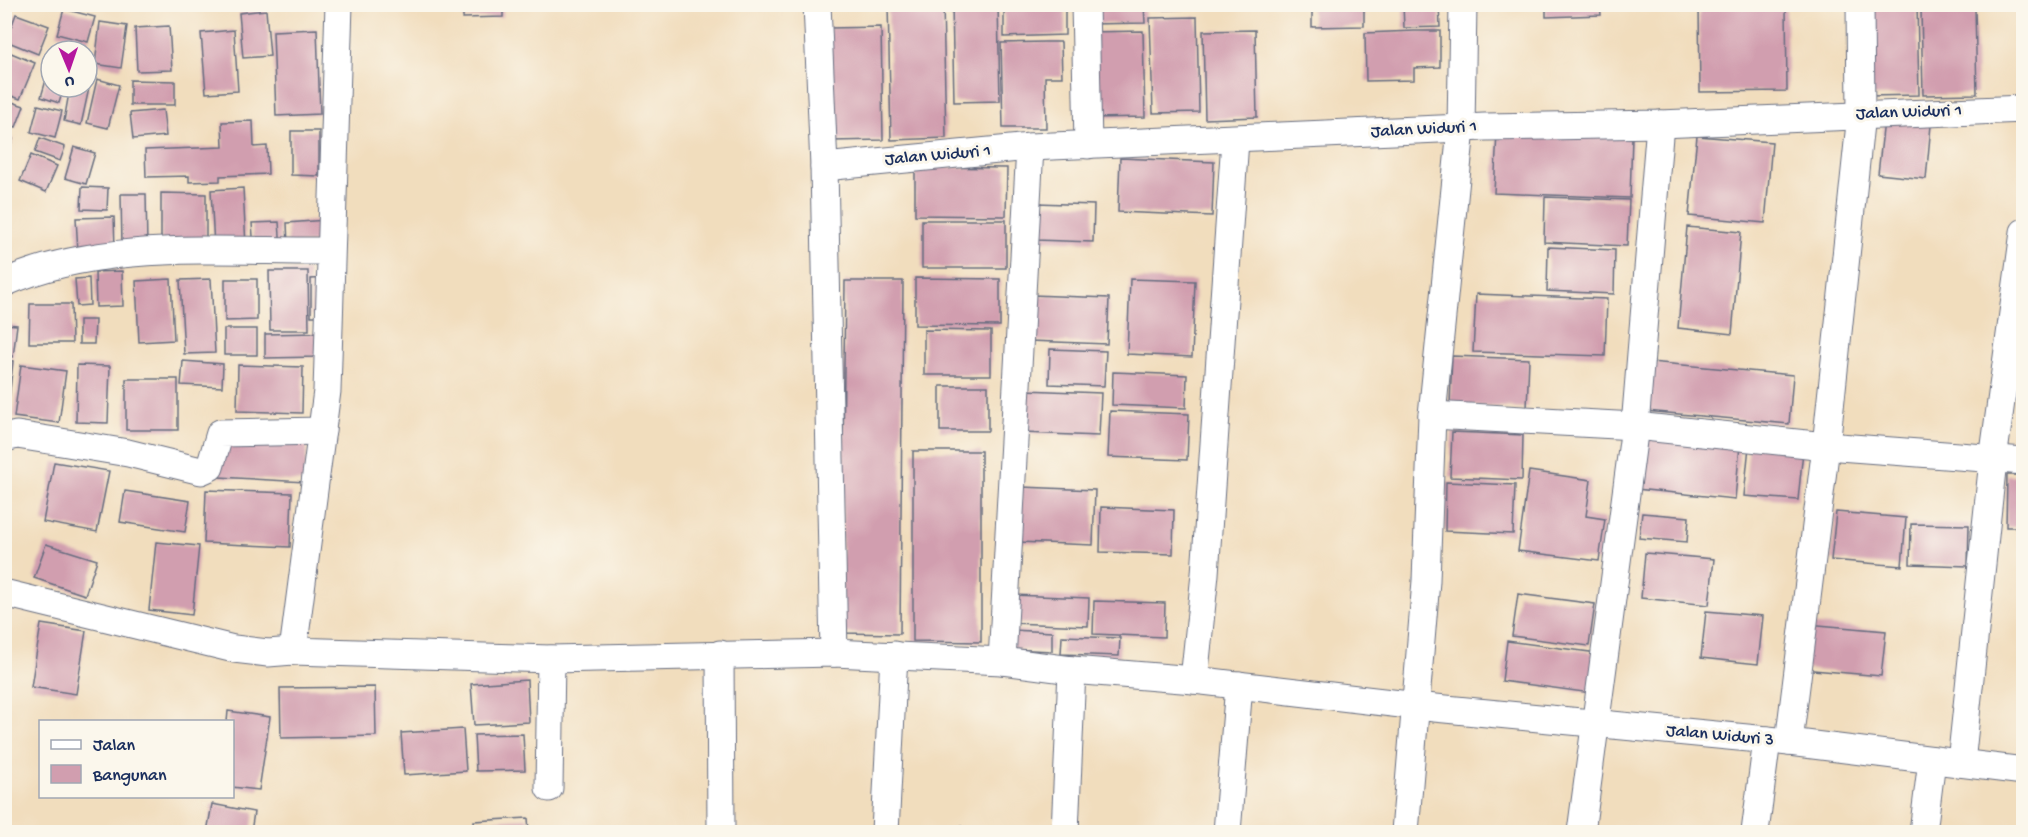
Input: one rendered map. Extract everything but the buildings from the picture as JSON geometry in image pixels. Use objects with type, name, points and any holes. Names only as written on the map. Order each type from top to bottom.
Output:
[{"type":"street","points":[[293,651],[327,391],[339,4]]},
{"type":"street","points":[[817,4],[824,167],[834,653]]},
{"type":"street","points":[[1085,4],[1088,145]]},
{"type":"street","points":[[1405,832],[1426,581],[1432,415],[1461,129],[1463,4]]},
{"type":"street","points":[[1755,832],[1778,741],[1826,446],[1861,114],[1860,4]]},
{"type":"street","name":"Jalan Widuri 1","points":[[824,167],[1030,147],[2024,109]]},
{"type":"street","points":[[1581,832],[1593,724],[1635,426],[1659,124]]},
{"type":"street","points":[[1194,680],[1205,574],[1235,140]]},
{"type":"street","points":[[1002,661],[1030,147]]},
{"type":"street","points":[[1961,764],[1994,459],[2024,232]]},
{"type":"street","points":[[4,283],[67,263],[139,252],[330,251]]},
{"type":"street","points":[[1432,415],[1635,426],[1826,446],[2024,461]]},
{"type":"street","points":[[4,438],[17,435],[128,453],[201,471],[210,467],[220,433],[322,431]]},
{"type":"street","name":"Jalan Widuri 3","points":[[4,593],[234,649],[268,653],[293,651],[551,658],[834,653],[1002,661],[1593,724],[1778,741],[2024,771]]},
{"type":"street","points":[[720,654],[721,832]]},
{"type":"street","points":[[885,832],[894,655]]},
{"type":"street","points":[[549,788],[551,658]]},
{"type":"street","points":[[1065,832],[1072,670]]},
{"type":"street","points":[[1227,832],[1239,685]]},
{"type":"street","points":[[1923,832],[1932,760]]}]
